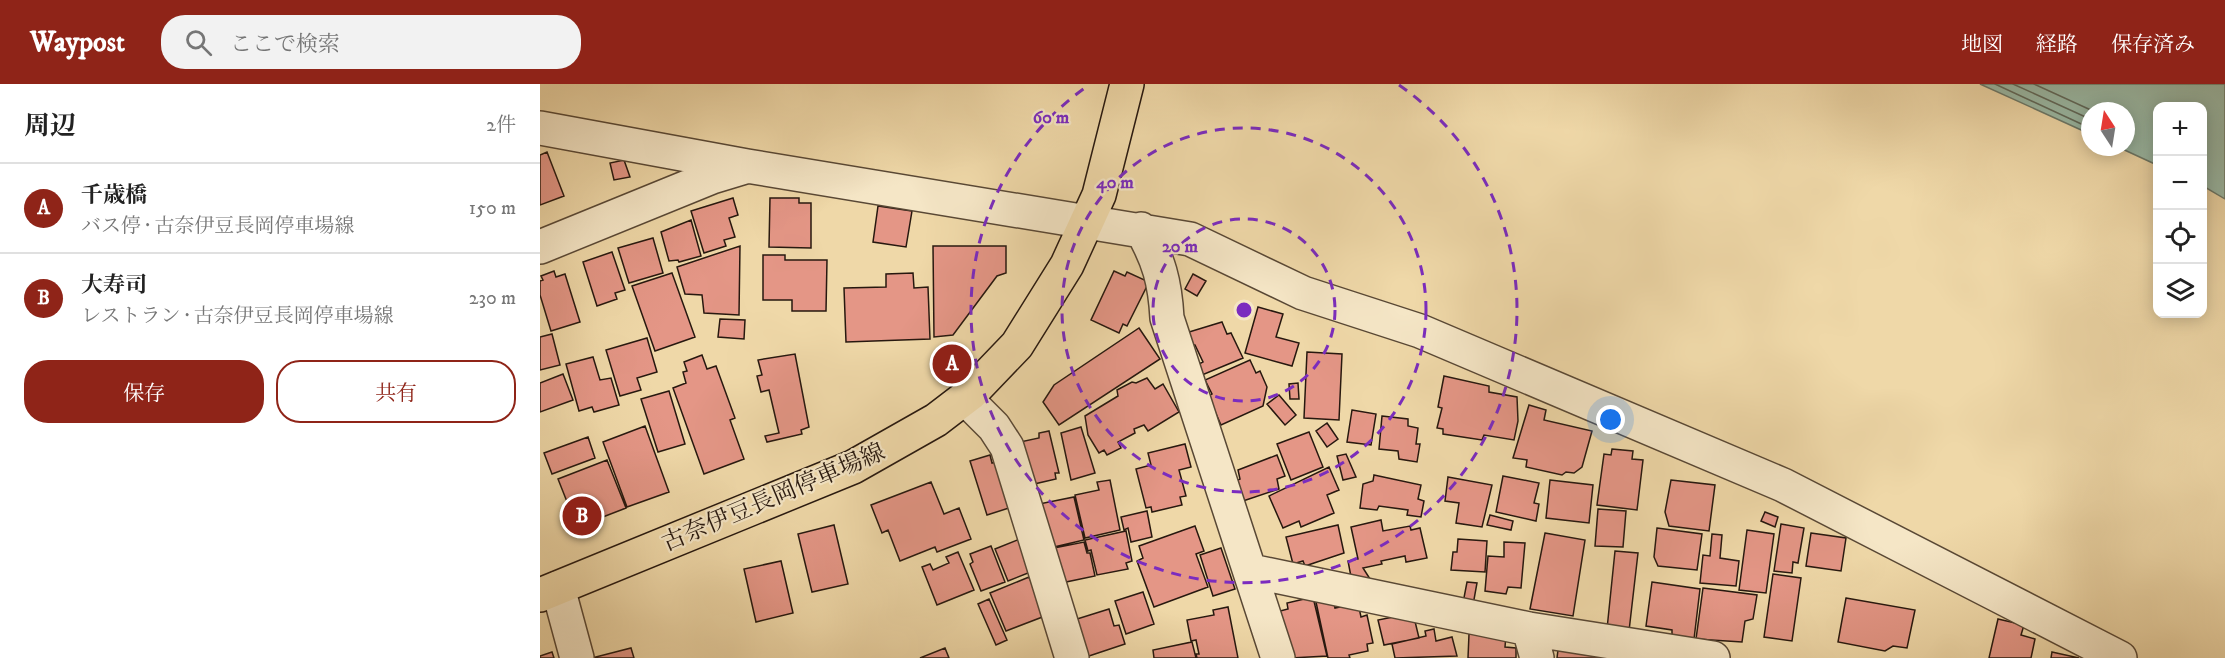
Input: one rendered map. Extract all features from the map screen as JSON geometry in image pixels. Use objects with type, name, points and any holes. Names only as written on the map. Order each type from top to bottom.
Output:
[{"type":"main road","name":"古奈伊豆長岡停車場線","points":[[549,591],[853,467],[891,448],[965,398],[1017,345],[1067,265],[1107,169],[1127,84]]},
{"type":"street","points":[[540,128],[747,166],[1087,220],[1190,239],[1303,293],[1420,331],[1783,485],[2120,658]]},
{"type":"street","points":[[540,247],[712,177],[747,166]]},
{"type":"street","points":[[1141,229],[1156,255],[1165,289],[1167,318],[1278,658]]},
{"type":"street","points":[[965,398],[994,428],[1007,447],[1072,658]]},
{"type":"street","points":[[1251,571],[1533,643],[1713,658]]},
{"type":"street","points":[[549,591],[577,658]]},
{"type":"water","points":[[1980,84],[2225,84],[2225,199],[2207,188],[2207,102],[2153,102],[2153,163],[2135,155],[2135,102],[2081,102],[2081,130]]},
{"type":"building","points":[[547,152],[564,196],[540,205],[540,155]]},
{"type":"building","points":[[624,160],[630,177],[614,180],[610,163]]},
{"type":"building","points":[[733,198],[738,215],[729,218],[735,237],[724,240],[726,246],[704,253],[691,211]]},
{"type":"building","points":[[770,198],[799,198],[799,203],[811,203],[811,248],[769,247]]},
{"type":"building","points":[[878,206],[912,211],[906,247],[873,242]]},
{"type":"building","points":[[691,220],[701,256],[679,262],[678,260],[669,261],[661,232]]},
{"type":"building","points":[[653,238],[663,273],[629,283],[618,248]]},
{"type":"building","points":[[740,246],[739,315],[704,313],[702,295],[685,294],[677,267]]},
{"type":"building","points":[[933,246],[1006,246],[1006,273],[997,276],[953,335],[934,337]]},
{"type":"building","points":[[612,252],[625,290],[615,293],[617,299],[597,306],[583,262]]},
{"type":"building","points":[[763,255],[785,255],[785,260],[827,260],[826,311],[792,311],[792,300],[763,300]]},
{"type":"building","points":[[554,271],[556,277],[565,274],[580,322],[551,331],[540,295],[540,281],[543,280],[541,276]]},
{"type":"building","points":[[1114,271],[1125,276],[1127,272],[1149,282],[1127,326],[1123,324],[1119,333],[1091,320]]},
{"type":"building","points":[[672,273],[695,337],[655,351],[632,286]]},
{"type":"building","points":[[913,273],[914,288],[928,287],[930,339],[846,342],[844,288],[886,287],[886,274]]},
{"type":"building","points":[[1193,274],[1206,281],[1197,296],[1185,289]]},
{"type":"building","points":[[1258,307],[1283,314],[1276,337],[1299,343],[1292,366],[1245,353]]},
{"type":"building","points":[[720,319],[745,320],[744,339],[718,337]]},
{"type":"building","points":[[1222,322],[1227,334],[1231,333],[1243,358],[1202,375],[1199,364],[1203,362],[1195,345],[1192,345],[1189,332]]},
{"type":"building","points":[[1139,328],[1160,359],[1059,425],[1043,402],[1054,385]]},
{"type":"building","points":[[552,334],[560,365],[540,370],[540,337]]},
{"type":"building","points":[[647,338],[657,372],[637,378],[641,390],[620,396],[606,350]]},
{"type":"building","points":[[1307,352],[1342,354],[1339,420],[1304,418]]},
{"type":"building","points":[[795,354],[809,427],[801,430],[802,434],[767,442],[765,436],[779,433],[769,390],[761,392],[757,376],[762,375],[758,360]]},
{"type":"building","points":[[702,355],[707,369],[716,366],[735,418],[730,420],[744,459],[704,474],[673,388],[686,383],[683,372],[687,371],[684,362]]},
{"type":"building","points":[[593,357],[600,380],[611,378],[619,405],[594,412],[592,407],[579,411],[566,364]]},
{"type":"building","points":[[1250,360],[1256,373],[1260,371],[1267,387],[1263,406],[1221,425],[1208,396],[1212,394],[1205,380]]},
{"type":"building","points":[[563,374],[573,400],[540,412],[540,383]]},
{"type":"building","points":[[1444,376],[1489,386],[1489,392],[1517,397],[1518,421],[1514,440],[1484,435],[1482,440],[1443,434],[1443,429],[1437,428],[1442,408],[1438,407]]},
{"type":"building","points":[[1147,378],[1155,389],[1163,384],[1179,412],[1148,431],[1144,425],[1134,429],[1135,433],[1118,442],[1121,448],[1107,455],[1104,450],[1099,453],[1088,435],[1085,416],[1118,396],[1117,390],[1132,382],[1136,383]]},
{"type":"building","points":[[1298,383],[1299,399],[1290,399],[1289,384]]},
{"type":"building","points":[[669,391],[685,444],[658,452],[641,399]]},
{"type":"building","points":[[1279,395],[1296,415],[1285,425],[1267,404]]},
{"type":"building","points":[[1529,405],[1546,410],[1544,420],[1592,431],[1582,467],[1574,473],[1566,472],[1562,475],[1526,467],[1527,460],[1513,458]]},
{"type":"building","points":[[1352,410],[1376,414],[1371,445],[1347,442]]},
{"type":"building","points":[[1382,416],[1408,419],[1408,426],[1418,428],[1416,444],[1420,444],[1417,462],[1399,459],[1398,451],[1379,449]]},
{"type":"building","points":[[1327,423],[1338,439],[1327,447],[1316,431]]},
{"type":"building","points":[[645,426],[669,492],[627,507],[603,442]]},
{"type":"building","points":[[1081,427],[1095,473],[1071,480],[1061,433]]},
{"type":"building","points":[[1049,431],[1059,473],[1055,473],[1056,479],[1034,484],[1020,442],[1039,438],[1039,433]]},
{"type":"building","points":[[1309,432],[1323,467],[1291,480],[1277,444]]},
{"type":"building","points":[[588,437],[595,458],[552,474],[544,453]]},
{"type":"building","points":[[1185,444],[1191,467],[1179,470],[1186,496],[1180,497],[1182,505],[1152,512],[1151,507],[1146,508],[1136,469],[1151,465],[1148,453]]},
{"type":"building","points":[[1612,449],[1633,451],[1632,459],[1643,460],[1637,510],[1597,505],[1604,454],[1611,455]]},
{"type":"building","points":[[1346,454],[1356,477],[1343,480],[1337,456]]},
{"type":"building","points":[[990,455],[992,463],[997,462],[1012,507],[987,515],[970,461]]},
{"type":"building","points":[[1277,455],[1285,476],[1277,479],[1279,489],[1240,502],[1233,482],[1240,479],[1238,470]]},
{"type":"building","points":[[607,460],[626,508],[577,527],[558,479]]},
{"type":"building","points":[[1329,467],[1339,490],[1327,495],[1334,513],[1301,527],[1299,521],[1283,528],[1269,496]]},
{"type":"building","points":[[1374,475],[1421,485],[1418,499],[1424,501],[1421,517],[1407,515],[1408,510],[1379,506],[1377,510],[1360,508],[1363,484],[1373,481]]},
{"type":"building","points":[[1503,476],[1539,483],[1534,503],[1539,504],[1536,521],[1496,512]]},
{"type":"building","points":[[1448,477],[1492,485],[1482,527],[1456,523],[1459,503],[1445,501]]},
{"type":"building","points":[[1110,480],[1120,530],[1085,538],[1075,495],[1099,490],[1097,482]]},
{"type":"building","points":[[1550,480],[1593,485],[1589,523],[1546,518]]},
{"type":"building","points":[[1671,480],[1715,485],[1709,531],[1669,526],[1665,512]]},
{"type":"building","points":[[931,482],[944,514],[959,508],[971,539],[937,552],[935,547],[900,561],[888,530],[882,533],[871,505]]},
{"type":"building","points":[[1074,497],[1084,540],[1054,547],[1039,504]]},
{"type":"building","points":[[1598,509],[1626,511],[1623,547],[1595,546]]},
{"type":"building","points":[[1147,511],[1152,537],[1131,542],[1128,528],[1124,530],[1121,517]]},
{"type":"building","points":[[1765,512],[1778,517],[1775,527],[1761,521]]},
{"type":"building","points":[[1490,515],[1513,521],[1511,530],[1487,525]]},
{"type":"building","points":[[1381,520],[1383,531],[1410,526],[1411,530],[1420,528],[1427,558],[1406,562],[1405,556],[1381,561],[1382,564],[1363,568],[1370,579],[1352,582],[1348,561],[1358,559],[1351,527]]},
{"type":"building","points":[[1781,524],[1804,528],[1798,563],[1793,562],[1792,573],[1774,571]]},
{"type":"building","points":[[834,525],[848,584],[812,592],[798,534]]},
{"type":"building","points":[[1338,525],[1344,553],[1305,566],[1303,561],[1293,564],[1286,537]]},
{"type":"building","points":[[1195,526],[1204,551],[1196,554],[1208,587],[1154,607],[1137,561],[1143,558],[1139,546]]},
{"type":"building","points":[[1657,528],[1702,534],[1697,570],[1658,566],[1654,557]]},
{"type":"building","points":[[1747,530],[1774,534],[1766,593],[1739,590]]},
{"type":"building","points":[[1126,531],[1132,561],[1126,563],[1128,569],[1097,575],[1091,550],[1088,551],[1085,540]]},
{"type":"building","points":[[1545,533],[1585,540],[1573,616],[1530,609]]},
{"type":"building","points":[[1811,533],[1846,538],[1841,571],[1806,566]]},
{"type":"building","points":[[1712,534],[1722,535],[1720,558],[1739,561],[1736,586],[1700,583],[1703,555],[1710,556]]},
{"type":"building","points":[[1020,539],[1033,571],[1008,581],[995,549]]},
{"type":"building","points":[[1458,539],[1487,541],[1485,572],[1451,570],[1453,552],[1457,552]]},
{"type":"building","points":[[1084,542],[1087,553],[1090,553],[1095,576],[1061,583],[1054,548]]},
{"type":"building","points":[[1504,542],[1525,543],[1521,588],[1508,587],[1506,594],[1485,591],[1488,556],[1504,557]]},
{"type":"building","points":[[991,546],[1005,582],[981,591],[970,564],[973,562],[970,554]]},
{"type":"building","points":[[1221,548],[1235,589],[1213,596],[1200,555]]},
{"type":"building","points":[[1615,551],[1638,553],[1629,631],[1607,629]]},
{"type":"building","points":[[958,552],[974,590],[937,605],[922,567],[930,564],[933,570],[949,563],[946,557]]},
{"type":"building","points":[[781,561],[793,613],[756,622],[744,569]]},
{"type":"building","points":[[1773,574],[1801,578],[1792,641],[1764,637]]},
{"type":"building","points":[[1029,577],[1045,616],[1006,631],[990,593]]},
{"type":"building","points":[[1467,582],[1477,583],[1473,605],[1463,603]]},
{"type":"building","points":[[1652,582],[1700,589],[1694,639],[1672,636],[1672,630],[1646,626]]},
{"type":"building","points":[[1703,588],[1757,595],[1753,619],[1745,621],[1742,642],[1696,639]]},
{"type":"building","points":[[1143,592],[1154,624],[1126,634],[1115,601]]},
{"type":"building","points":[[1313,597],[1327,656],[1291,658],[1280,611],[1288,609],[1287,603]]},
{"type":"building","points":[[1846,598],[1915,610],[1907,648],[1893,646],[1885,651],[1838,642]]},
{"type":"building","points":[[989,599],[1007,640],[996,645],[978,604]]},
{"type":"building","points":[[1333,599],[1335,608],[1358,603],[1361,617],[1367,615],[1373,643],[1367,644],[1368,651],[1349,655],[1350,658],[1328,658],[1316,602]]},
{"type":"building","points":[[1228,607],[1238,658],[1197,658],[1196,654],[1199,654],[1196,640],[1191,641],[1187,620],[1214,615],[1213,610]]},
{"type":"building","points":[[1109,609],[1114,626],[1119,625],[1125,644],[1086,657],[1077,619]]},
{"type":"building","points":[[1413,613],[1419,638],[1384,645],[1378,620]]},
{"type":"building","points":[[1998,619],[2024,625],[2021,635],[2035,639],[2031,658],[1989,658]]},
{"type":"building","points":[[1434,629],[1436,641],[1452,637],[1457,656],[1395,658],[1392,644],[1426,636],[1425,631]]},
{"type":"building","points":[[1469,634],[1506,635],[1505,647],[1516,648],[1516,658],[1468,658]]},
{"type":"building","points":[[1192,642],[1196,658],[1154,658],[1153,650]]},
{"type":"building","points":[[631,648],[634,658],[592,658]]},
{"type":"building","points":[[945,648],[949,658],[920,658]]},
{"type":"building","points":[[1558,650],[1607,653],[1607,658],[1557,658]]},
{"type":"building","points":[[552,652],[554,658],[540,658],[540,656]]},
{"type":"building","points":[[2052,652],[2079,658],[2051,658]]},
{"type":"place","name":"千歳橋","points":[[952,364]]},
{"type":"place","name":"大寿司","points":[[582,516]]}]
